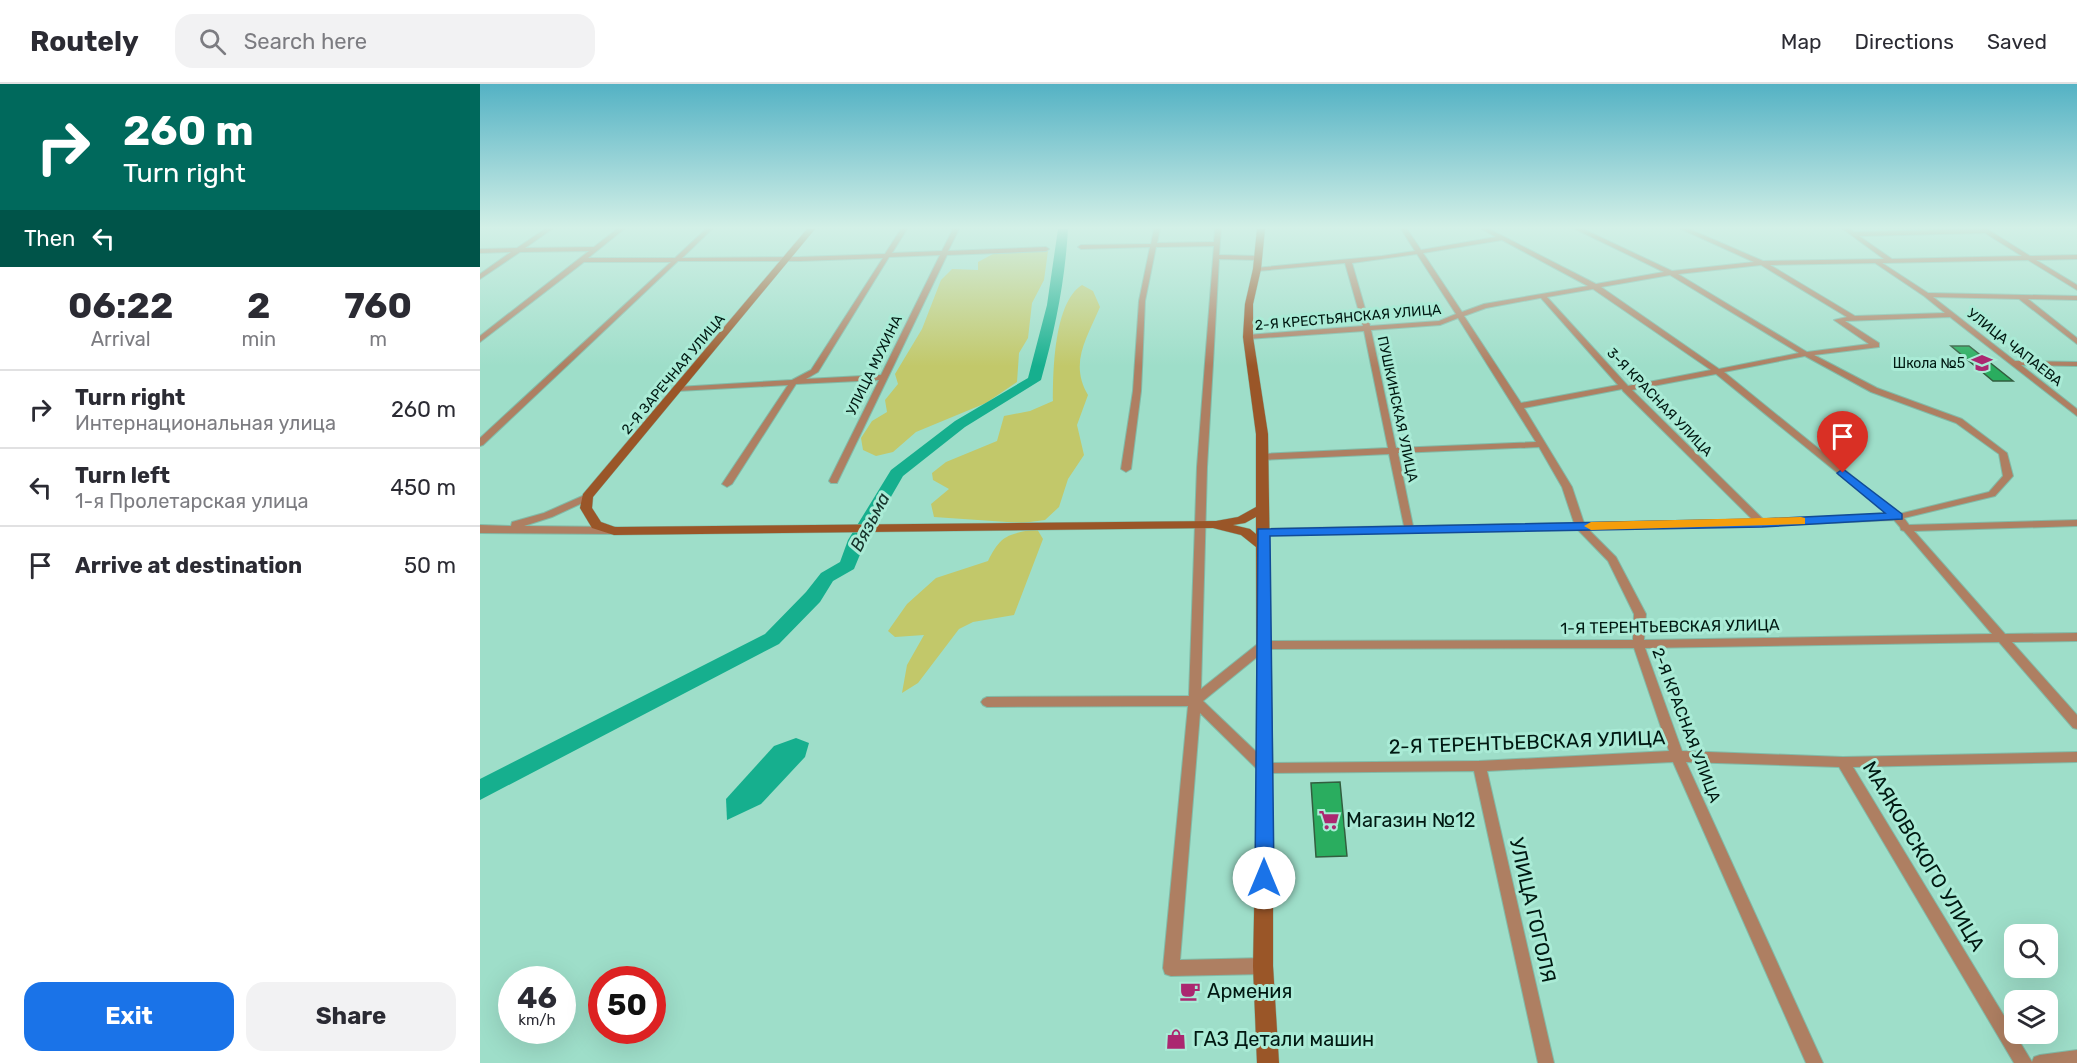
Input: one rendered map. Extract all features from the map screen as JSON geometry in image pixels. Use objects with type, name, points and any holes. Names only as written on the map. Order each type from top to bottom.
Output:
[{"type":"main road","name":"2-Я ЗАРЕЧНАЯ УЛИЦА","points":[[587,497],[774,275]]},
{"type":"main road","points":[[1256,275],[1249,304],[1248,337],[1262,434],[1265,768],[1263,966],[1268,1063]]},
{"type":"main road","points":[[587,497],[586,508],[589,517],[596,525],[614,531],[1207,524],[1241,520],[1261,510]]},
{"type":"main road","points":[[1207,524],[1245,532],[1263,539]]},
{"type":"street","points":[[480,340],[566,275]]},
{"type":"street","points":[[480,444],[661,275]]},
{"type":"street","points":[[727,484],[794,382],[814,372],[875,275]]},
{"type":"street","name":"УЛИЦА МУХИНА","points":[[834,481],[933,275]]},
{"type":"street","points":[[1126,469],[1137,391],[1142,301],[1148,275]]},
{"type":"street","points":[[1214,275],[1202,467],[1207,524],[1195,701],[1172,968],[1263,966]]},
{"type":"street","name":"ПУШКИНСКАЯ УЛИЦА","points":[[1352,275],[1367,329],[1408,529]]},
{"type":"street","name":"2-Я КРАСНАЯ УЛИЦА","points":[[1434,275],[1519,406],[1566,487],[1580,527],[1612,559],[1631,595],[1640,614],[1638,644],[1677,756],[1815,1063]]},
{"type":"street","points":[[1573,275],[1594,286],[1717,371],[1897,516],[1904,528],[2006,639],[2077,724]]},
{"type":"street","name":"2-Я КРЕСТЬЯНСКАЯ УЛИЦА","points":[[1248,337],[1440,323],[1484,306],[1661,275]]},
{"type":"street","points":[[1263,539],[1408,529],[1762,523],[1897,516],[1992,494],[2008,476],[2003,453],[1959,421],[1874,390],[1806,354],[1674,275]]},
{"type":"street","points":[[1782,275],[1854,318]]},
{"type":"street","name":"УЛИЦА ЧАПАЕВА","points":[[1897,275],[2077,413]]},
{"type":"street","points":[[2057,275],[2077,288]]},
{"type":"street","points":[[1926,295],[2077,298]]},
{"type":"street","name":"3-Я КРАСНАЯ УЛИЦА","points":[[1543,297],[1625,387],[1762,523]]},
{"type":"street","points":[[2022,298],[2077,342]]},
{"type":"street","points":[[1519,406],[1806,354],[1876,345],[1838,320],[1952,315]]},
{"type":"street","points":[[2012,363],[2077,364]]},
{"type":"street","points":[[678,389],[884,377]]},
{"type":"street","points":[[1262,457],[1541,444]]},
{"type":"street","points":[[502,529],[548,515],[587,497]]},
{"type":"street","points":[[1904,528],[2077,523]]},
{"type":"street","points":[[480,529],[614,531]]},
{"type":"street","name":"1-Я ТЕРЕНТЬЕВСКАЯ УЛИЦА","points":[[1264,645],[1638,644],[2077,637]]},
{"type":"street","points":[[987,702],[1195,701],[1264,645]]},
{"type":"street","points":[[1195,701],[1265,768]]},
{"type":"street","name":"2-Я ТЕРЕНТЬЕВСКАЯ УЛИЦА","points":[[1265,768],[1479,766],[1677,756],[1844,762],[2077,757]]},
{"type":"street","name":"МАЯКОВСКОГО УЛИЦА","points":[[1844,762],[2024,1063]]},
{"type":"street","name":"УЛИЦА ГОГОЛЯ","points":[[1479,766],[1546,1063]]},
{"type":"street","points":[[2040,1063],[2077,1058]]},
{"type":"shaded area","points":[[946,275],[1045,275],[1032,303],[1028,338],[1019,353],[1017,382],[986,403],[916,432],[893,452],[876,456],[863,450],[861,438],[872,421],[887,412],[885,400],[898,384],[895,374],[922,329],[941,280]]},
{"type":"shaded area","points":[[1082,285],[1093,291],[1100,307],[1085,340],[1080,361],[1080,372],[1088,395],[1077,425],[1084,455],[1068,479],[1059,507],[1045,520],[1022,523],[934,517],[931,504],[949,489],[933,480],[932,473],[946,462],[997,441],[1004,416],[1030,411],[1053,401],[1055,356],[1061,321],[1073,294]]},
{"type":"shaded area","points":[[1037,529],[1043,539],[1014,615],[973,622],[959,629],[918,683],[902,693],[907,665],[924,635],[895,637],[888,631],[907,604],[936,578],[988,561],[997,545],[1007,537]]},
{"type":"shaded area","points":[[796,738],[809,743],[805,757],[761,804],[727,820],[726,799],[774,746]]},
{"type":"building","name":"Школа №5","points":[[1951,346],[1969,346],[2013,381],[1993,381]]},
{"type":"building","name":"Магазин №12","points":[[1340,782],[1347,856],[1316,857],[1311,783]]},
{"type":"waterway","name":"Вязьма","points":[[480,790],[772,639],[813,597],[827,577],[848,565],[857,540],[897,473],[960,424],[1034,380],[1045,343],[1058,275]]},
{"type":"slow traffic","points":[[1591,526],[1801,521]]},
{"type":"place","name":"Школа №5","points":[[1982,363]]},
{"type":"place","name":"Магазин №12","points":[[1329,820]]},
{"type":"place","name":"Армения","points":[[1190,991]]},
{"type":"place","name":"ГАЗ Детали машин","points":[[1176,1039]]},
{"type":"route","points":[[1264,878],[1263,532],[1762,523],[1897,516],[1843,473]]}]
